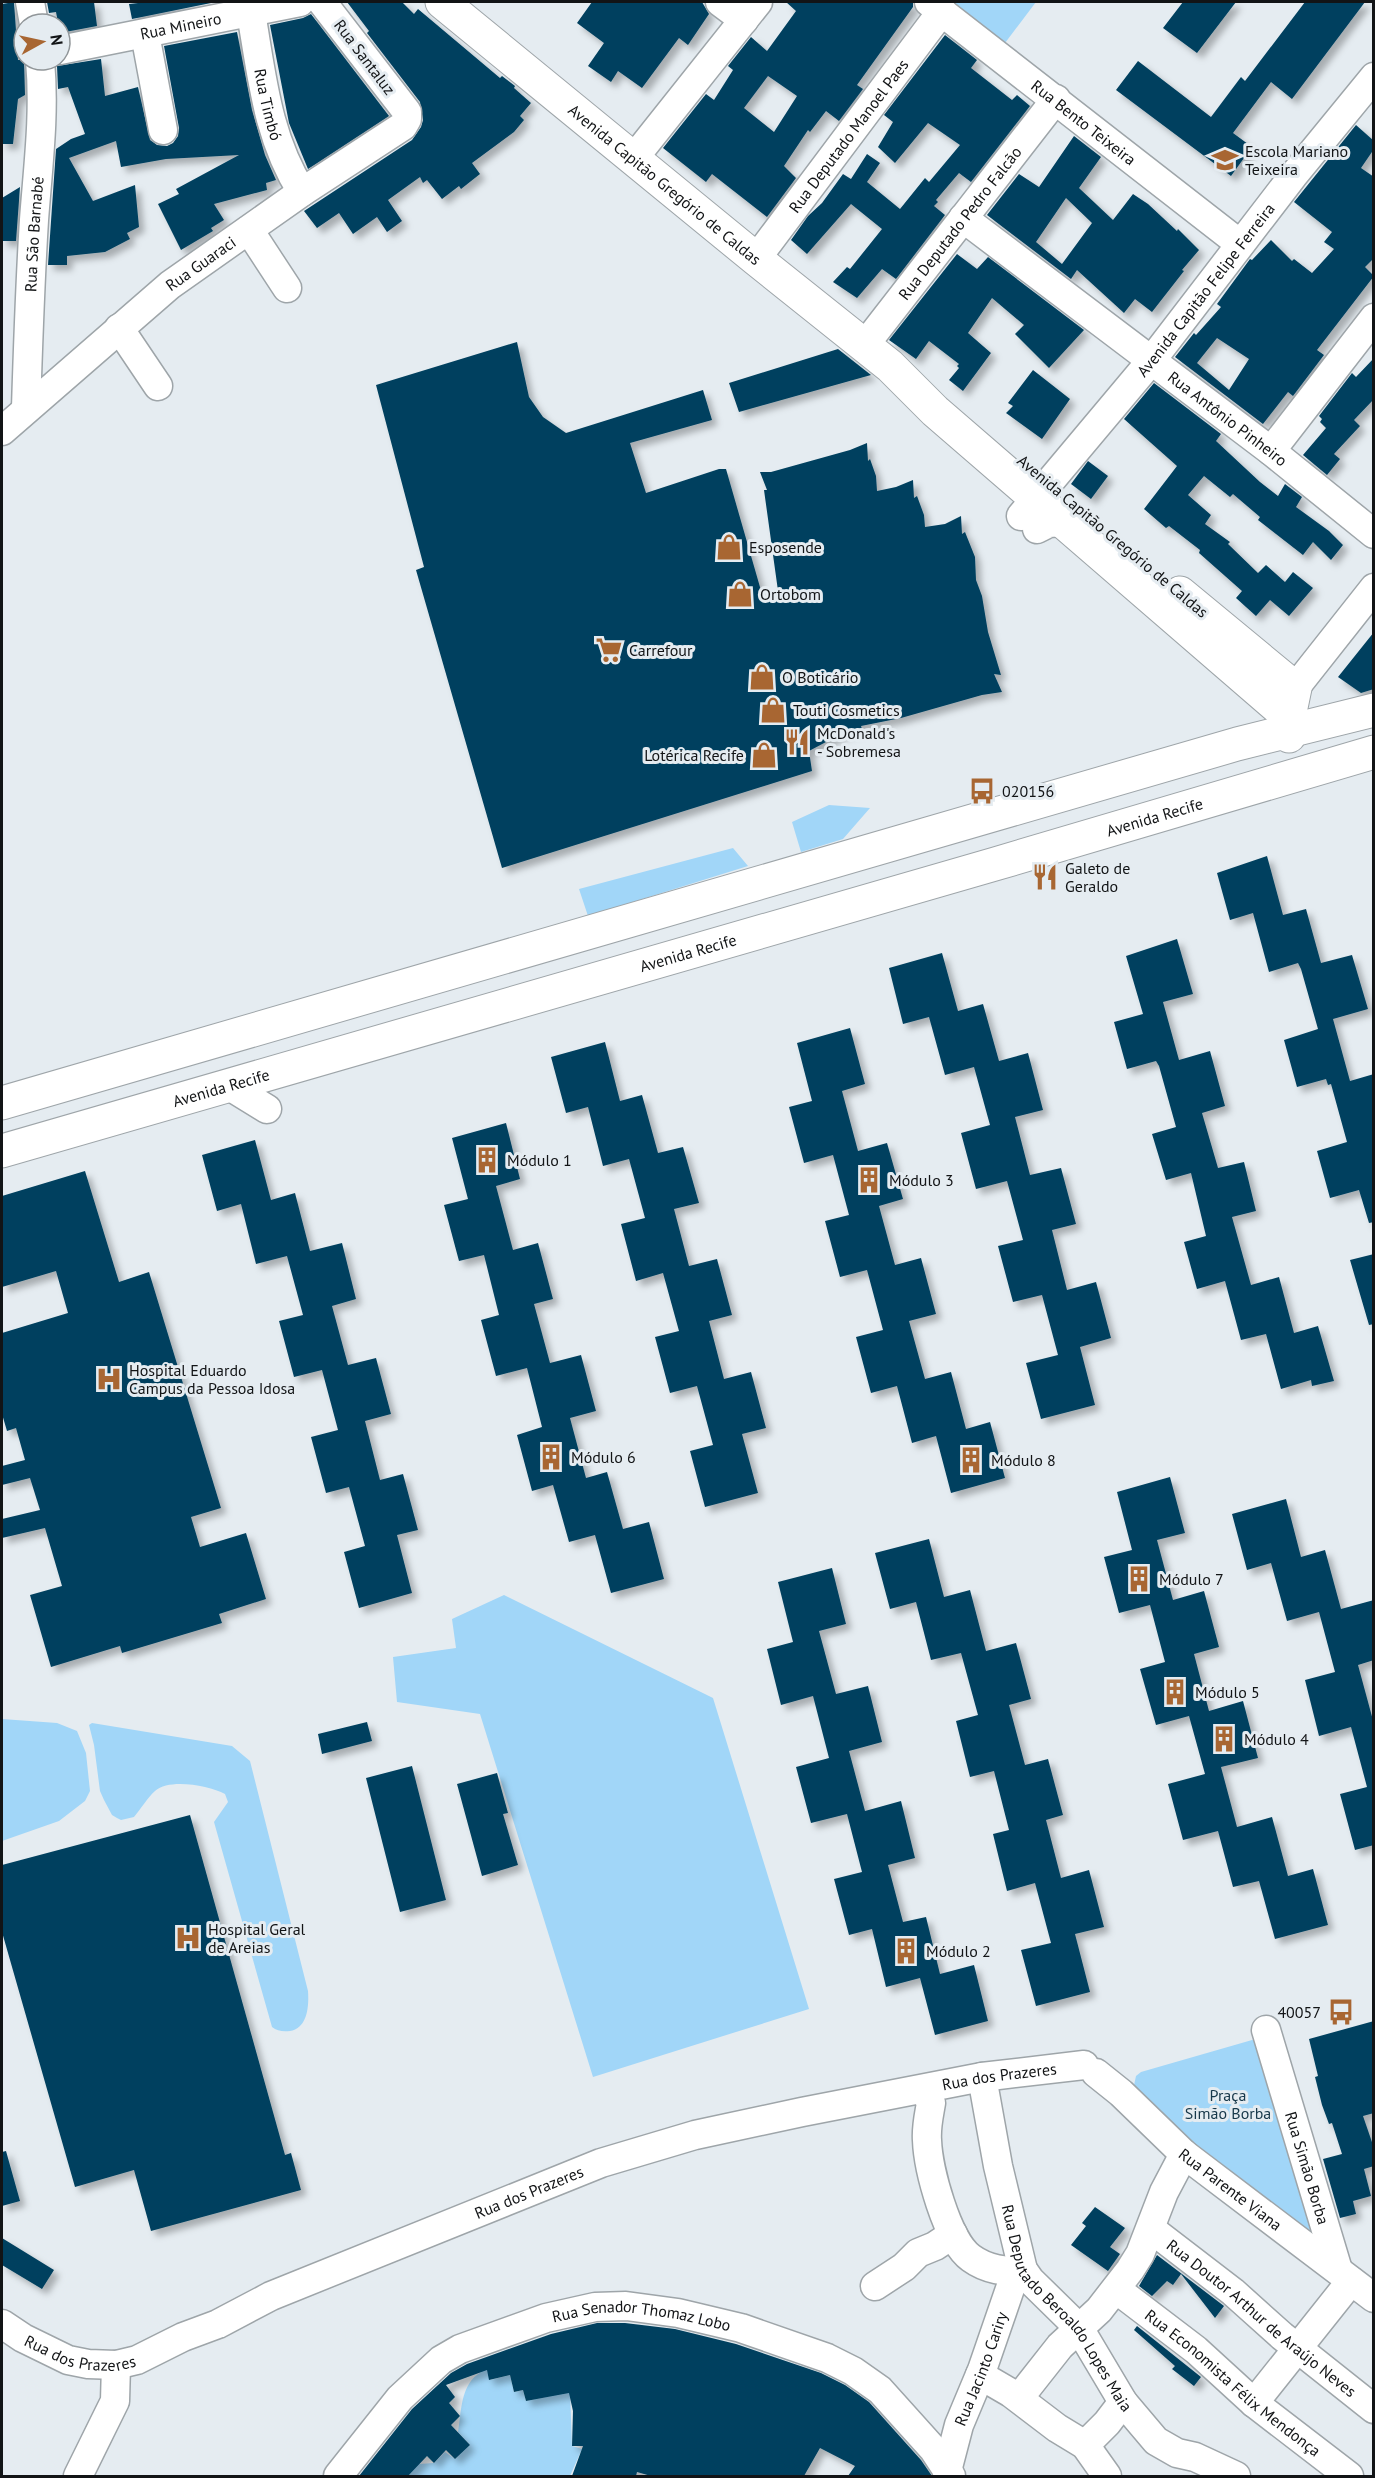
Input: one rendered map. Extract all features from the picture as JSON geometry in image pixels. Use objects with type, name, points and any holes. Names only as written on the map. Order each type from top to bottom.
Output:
[{"type":"main road","name":"Avenida Capitão Gregório de Caldas","points":[[442,2],[864,346],[890,366],[938,392],[1041,510],[1248,680],[1291,712]]},
{"type":"main road","name":"Avenida Capitão Gregório de Caldas","points":[[1041,510],[1291,712]]},
{"type":"main road","points":[[1236,744],[1243,735],[1248,716],[1248,680]]},
{"type":"main road","points":[[2,1103],[1236,744],[1291,712],[1374,710]]},
{"type":"main road","points":[[995,864],[1031,840],[1061,829],[1270,765],[1286,752],[1291,712]]},
{"type":"main road","name":"Avenida Recife","points":[[2,1150],[995,864],[1374,752]]},
{"type":"street","name":"Rua Mineiro","points":[[72,48],[300,2]]},
{"type":"street","name":"Rua Santaluz","points":[[322,2],[407,112]]},
{"type":"street","points":[[634,158],[751,11],[720,2]]},
{"type":"street","name":"Rua Bento Teixeira","points":[[935,6],[1240,244]]},
{"type":"street","name":"Rua Deputado Manoel Paes","points":[[756,259],[935,6]]},
{"type":"street","name":"Rua Timbó","points":[[251,13],[278,148],[302,192]]},
{"type":"street","points":[[145,34],[163,130]]},
{"type":"street","name":"Rua São Barnabé","points":[[26,408],[30,288],[42,139],[41,72]]},
{"type":"street","name":"Avenida Capitão Felipe Ferreira","points":[[1041,510],[1150,361],[1240,244],[1371,86]]},
{"type":"street","name":"Rua Deputado Pedro Falcão","points":[[864,346],[1056,99]]},
{"type":"street","name":"Rua Guaraci","points":[[2,431],[170,285],[302,192],[394,134],[407,119],[407,112]]},
{"type":"street","name":"Rua Antônio Pinheiro","points":[[963,218],[1271,451],[1374,534]]},
{"type":"street","points":[[249,230],[287,288]]},
{"type":"street","points":[[1271,451],[1374,318]]},
{"type":"street","points":[[119,328],[158,386]]},
{"type":"street","points":[[1291,712],[1374,588]]},
{"type":"street","points":[[228,1085],[267,1108]]},
{"type":"street","name":"Rua Simão Borba","points":[[1266,2030],[1344,2276]]},
{"type":"street","name":"Rua Parente Viana","points":[[1090,2069],[1121,2093],[1184,2154],[1374,2298]]},
{"type":"street","name":"Rua dos Prazeres","points":[[2,2324],[23,2338],[68,2360],[88,2364],[116,2365],[136,2360],[159,2350],[183,2337],[218,2324],[271,2296],[333,2270],[601,2163],[695,2135],[982,2077],[1090,2069]]},
{"type":"street","name":"Rua Deputado Beroaldo Lopes Maia","points":[[982,2077],[998,2166],[1023,2270],[1030,2280],[1079,2328],[1123,2402],[1148,2434],[1162,2446],[1213,2464],[1236,2476]]},
{"type":"street","points":[[924,2089],[932,2103],[927,2124],[928,2149],[952,2234],[971,2258],[1007,2273],[1023,2270]]},
{"type":"street","points":[[1019,2398],[1060,2346],[1099,2310],[1140,2254],[1164,2192],[1184,2154]]},
{"type":"street","name":"Rua Doutor Arthur de Araújo Neves","points":[[1150,2229],[1233,2292],[1297,2348],[1374,2409]]},
{"type":"street","points":[[875,2286],[904,2267],[918,2253],[952,2234]]},
{"type":"street","name":"Rua Jacinto Cariry","points":[[949,2474],[959,2425],[980,2375],[1012,2283],[1023,2270]]},
{"type":"street","points":[[1254,2403],[1297,2348],[1344,2276]]},
{"type":"street","name":"Rua Economista Félix Mendonça","points":[[1116,2289],[1196,2350],[1254,2403],[1349,2476]]},
{"type":"street","name":"Rua Senador Thomaz Lobo","points":[[338,2476],[400,2398],[450,2354],[500,2333],[546,2318],[595,2307],[626,2306],[678,2313],[741,2328],[827,2358],[853,2371],[880,2390],[934,2450],[949,2474]]},
{"type":"street","points":[[78,2476],[115,2401],[116,2365]]},
{"type":"street","points":[[980,2375],[1019,2398],[1057,2428],[1085,2445],[1107,2476]]},
{"type":"street","points":[[1085,2445],[1107,2423],[1123,2402]]},
{"type":"green space","points":[[951,2],[1036,2],[1005,43]]},
{"type":"green space","points":[[829,805],[870,808],[843,839],[801,852],[792,822]]},
{"type":"green space","points":[[733,848],[748,866],[588,916],[579,889]]},
{"type":"green space","points":[[504,1595],[713,1698],[809,2009],[593,2077],[480,1714],[397,1702],[393,1657],[456,1648],[452,1619]]},
{"type":"green space","points":[[2,1719],[57,1723],[77,1731],[86,1753],[90,1791],[85,1801],[59,1821],[2,1841]]},
{"type":"green space","points":[[92,1723],[232,1746],[250,1761],[308,1991],[306,2015],[304,2021],[296,2029],[283,2031],[272,2027],[214,1822],[228,1802],[225,1794],[200,1786],[170,1785],[155,1791],[134,1817],[121,1820],[117,1818],[112,1815],[100,1791],[89,1725]]},
{"type":"green space","name":"Praça Simão Borba","points":[[1259,2038],[1321,2229],[1311,2237],[1211,2160],[1133,2090],[1136,2076],[1141,2072]]},
{"type":"green space","points":[[487,2369],[490,2380],[510,2375],[514,2392],[523,2390],[526,2401],[570,2392],[572,2446],[582,2449],[570,2476],[408,2476],[419,2464],[434,2463],[445,2452],[455,2459],[470,2445],[458,2432],[462,2404],[467,2387],[472,2380]]},
{"type":"building","points":[[14,2],[12,72],[24,72],[25,95],[18,99],[13,144],[2,144],[2,4]]},
{"type":"building","points":[[47,2],[94,2],[97,26],[72,31],[72,12],[49,12]]},
{"type":"building","points":[[216,2],[132,19],[129,4]]},
{"type":"building","points":[[347,2],[402,2],[414,14],[418,9],[500,78],[502,76],[515,86],[514,88],[531,103],[520,116],[524,120],[514,132],[472,163],[480,174],[461,189],[459,186],[442,199],[427,180],[423,183],[420,177],[388,200],[402,221],[387,232],[377,217],[353,234],[339,213],[317,228],[304,211],[412,140],[423,120],[420,102],[367,33],[369,31]]},
{"type":"building","points":[[592,2],[702,2],[709,14],[688,45],[679,38],[642,88],[618,71],[611,82],[588,66],[604,43],[577,23]]},
{"type":"building","points":[[786,2],[913,2],[913,7],[857,85],[863,89],[839,121],[826,111],[810,132],[808,130],[784,166],[796,178],[767,217],[712,174],[706,182],[663,148],[706,94],[714,100],[733,70],[728,66],[751,37],[767,51],[796,11]],"holes":[[[768,76],[797,96],[774,132],[744,108]]]},
{"type":"building","points":[[1183,2],[1236,2],[1197,53],[1163,28]]},
{"type":"building","points":[[1305,2],[1365,2],[1292,99],[1271,82],[1233,133],[1252,147],[1231,176],[1116,90],[1138,61],[1211,117],[1241,77],[1245,81]]},
{"type":"building","points":[[311,14],[389,116],[308,169],[289,123],[270,25]]},
{"type":"building","points":[[237,32],[252,110],[265,155],[276,180],[266,183],[267,190],[214,204],[224,220],[211,228],[213,231],[181,250],[158,204],[179,194],[176,189],[239,155],[166,159],[121,167],[116,141],[69,158],[93,201],[135,185],[139,227],[127,233],[130,239],[105,252],[67,256],[67,265],[48,265],[56,149],[71,139],[85,134],[68,87],[58,89],[57,72],[72,72],[72,64],[101,59],[105,96],[138,87],[150,140],[157,145],[167,146],[173,143],[178,136],[179,128],[164,46]]},
{"type":"building","points":[[945,35],[977,60],[971,68],[1012,100],[1017,95],[1030,106],[971,182],[959,173],[936,200],[938,202],[934,206],[945,215],[896,279],[882,269],[857,298],[833,282],[847,267],[850,269],[882,229],[851,204],[807,254],[791,240],[843,174],[851,179],[867,154],[880,163],[867,182],[900,209],[925,178],[929,182],[960,145],[928,123],[895,163],[878,147],[893,122],[884,115]]},
{"type":"building","points":[[1356,125],[1374,141],[1374,149],[1361,168],[1374,177],[1374,258],[1365,267],[1374,276],[1317,350],[1324,355],[1293,396],[1288,392],[1263,424],[1175,357],[1194,333],[1196,335],[1221,307],[1217,304],[1250,259],[1252,260],[1271,240],[1292,261],[1294,259],[1312,273],[1334,249],[1324,242],[1332,232],[1294,202]],"holes":[[[1217,338],[1249,359],[1229,390],[1197,363]]]},
{"type":"building","points":[[1074,136],[1101,157],[1079,188],[1113,220],[1133,194],[1148,204],[1177,231],[1178,229],[1199,250],[1152,312],[1135,299],[1124,313],[1077,270],[1071,279],[987,215],[1019,174],[1039,187]],"holes":[[[1066,198],[1092,223],[1062,264],[1036,242]]]},
{"type":"building","points":[[20,187],[16,241],[2,241],[2,198]]},
{"type":"building","points":[[957,254],[977,269],[988,257],[1084,330],[1049,368],[1015,334],[1024,325],[992,298],[968,333],[991,353],[963,391],[949,380],[959,368],[957,366],[959,364],[929,341],[916,359],[889,340]]},
{"type":"building","points":[[517,342],[529,397],[543,417],[566,433],[703,390],[712,420],[630,443],[646,493],[719,469],[726,469],[764,601],[779,598],[764,490],[767,490],[760,472],[771,472],[867,443],[868,461],[870,459],[876,476],[877,491],[913,480],[914,498],[917,496],[924,515],[925,527],[945,524],[961,516],[962,534],[965,532],[975,557],[976,580],[1001,675],[994,674],[1002,692],[861,726],[862,729],[843,733],[809,751],[812,771],[502,868],[416,570],[424,567],[376,385]]},
{"type":"building","points":[[838,349],[871,375],[739,412],[729,383]]},
{"type":"building","points":[[1374,358],[1374,399],[1354,420],[1360,426],[1334,454],[1340,459],[1327,475],[1303,455],[1326,428],[1320,422],[1322,419],[1319,416],[1352,373],[1356,377]]},
{"type":"building","points":[[1033,370],[1070,399],[1042,439],[1006,413],[1013,406],[1008,403]]},
{"type":"building","points":[[1154,383],[1221,434],[1216,441],[1278,496],[1285,484],[1302,497],[1296,507],[1329,531],[1343,545],[1331,560],[1313,542],[1303,555],[1258,520],[1260,517],[1233,494],[1230,497],[1204,476],[1188,495],[1211,515],[1205,524],[1230,542],[1228,544],[1258,573],[1266,565],[1285,582],[1293,572],[1313,588],[1289,616],[1270,600],[1256,616],[1236,598],[1242,591],[1199,553],[1200,550],[1169,526],[1166,528],[1144,509],[1177,466],[1124,419]]},
{"type":"building","points":[[1088,461],[1108,476],[1091,499],[1071,484]]},
{"type":"building","points":[[1374,632],[1374,689],[1361,693],[1338,677]]},
{"type":"building","points":[[1267,856],[1283,915],[1306,909],[1321,963],[1352,955],[1368,1009],[1333,1019],[1350,1081],[1374,1074],[1374,1222],[1369,1223],[1359,1190],[1330,1198],[1317,1151],[1347,1142],[1331,1084],[1328,1085],[1326,1079],[1297,1087],[1284,1040],[1318,1029],[1301,969],[1298,963],[1269,972],[1253,913],[1230,920],[1217,873]]},
{"type":"building","points":[[1177,939],[1193,994],[1163,1002],[1179,1060],[1210,1051],[1225,1106],[1202,1113],[1218,1168],[1244,1162],[1256,1211],[1232,1217],[1251,1285],[1279,1277],[1294,1333],[1318,1326],[1334,1381],[1312,1386],[1311,1380],[1281,1389],[1266,1334],[1241,1340],[1225,1281],[1197,1289],[1184,1242],[1206,1236],[1191,1173],[1166,1180],[1152,1134],[1176,1127],[1159,1066],[1156,1061],[1127,1069],[1114,1022],[1143,1014],[1126,956]]},
{"type":"building","points":[[942,953],[958,1011],[983,1004],[999,1061],[1028,1053],[1043,1110],[1015,1117],[1030,1175],[1061,1168],[1076,1224],[1052,1230],[1067,1290],[1096,1282],[1111,1338],[1080,1347],[1095,1405],[1041,1419],[1026,1363],[1058,1355],[1042,1295],[1013,1302],[998,1246],[1023,1240],[1007,1181],[976,1189],[961,1133],[990,1125],[974,1067],[945,1075],[929,1017],[903,1024],[889,968]]},
{"type":"building","points":[[850,1028],[865,1084],[842,1091],[858,1151],[887,1143],[903,1199],[879,1206],[895,1265],[921,1258],[936,1314],[909,1321],[925,1379],[951,1372],[966,1429],[990,1422],[1005,1478],[951,1493],[936,1436],[912,1443],[897,1386],[871,1393],[856,1337],[883,1330],[867,1270],[840,1277],[825,1221],[849,1215],[833,1155],[804,1163],[789,1107],[812,1101],[797,1043]]},
{"type":"building","points":[[605,1042],[620,1101],[642,1095],[658,1153],[683,1147],[699,1203],[674,1209],[689,1266],[717,1259],[732,1315],[709,1321],[724,1379],[751,1372],[766,1428],[742,1434],[758,1493],[705,1507],[690,1451],[713,1445],[697,1386],[670,1393],[655,1337],[679,1331],[663,1273],[636,1281],[621,1224],[645,1218],[629,1159],[603,1166],[588,1107],[566,1113],[551,1057]]},
{"type":"building","points":[[506,1123],[520,1179],[496,1186],[513,1250],[538,1243],[553,1299],[534,1304],[550,1363],[581,1355],[596,1411],[570,1418],[586,1478],[607,1472],[623,1529],[649,1522],[664,1579],[611,1593],[595,1535],[569,1542],[553,1485],[532,1491],[517,1435],[542,1427],[527,1368],[496,1376],[481,1320],[499,1315],[484,1255],[459,1261],[444,1205],[468,1199],[452,1138]]},
{"type":"building","points":[[255,1140],[271,1200],[295,1193],[310,1251],[342,1243],[356,1299],[332,1306],[348,1365],[376,1358],[391,1414],[365,1421],[380,1480],[403,1474],[418,1530],[397,1535],[412,1593],[359,1608],[344,1552],[365,1546],[349,1487],[326,1493],[311,1437],[338,1430],[322,1370],[294,1377],[279,1321],[303,1315],[287,1256],[256,1264],[241,1204],[217,1211],[202,1155]]},
{"type":"building","name":"Hospital Eduardo Campus da Pessoa Idosa","points":[[85,1171],[119,1282],[149,1272],[221,1508],[191,1517],[200,1547],[246,1533],[266,1599],[219,1614],[222,1623],[122,1653],[120,1646],[51,1667],[30,1595],[62,1586],[45,1528],[2,1538],[2,1519],[40,1510],[30,1478],[2,1485],[2,1466],[25,1460],[16,1428],[7,1431],[2,1414],[2,1333],[68,1313],[56,1271],[2,1287],[2,1196]]},
{"type":"building","points":[[1374,1254],[1374,1324],[1369,1325],[1350,1260]]},
{"type":"building","points":[[1170,1477],[1185,1533],[1157,1540],[1173,1600],[1204,1591],[1219,1647],[1194,1654],[1209,1711],[1243,1701],[1258,1758],[1221,1767],[1237,1827],[1272,1817],[1288,1876],[1313,1869],[1328,1925],[1275,1939],[1259,1881],[1233,1887],[1218,1831],[1183,1840],[1168,1784],[1205,1774],[1189,1716],[1156,1725],[1140,1669],[1165,1662],[1150,1605],[1119,1613],[1104,1557],[1132,1550],[1117,1492]]},
{"type":"building","points":[[1286,1499],[1301,1557],[1325,1550],[1341,1609],[1374,1600],[1374,1660],[1358,1665],[1374,1724],[1374,1845],[1355,1850],[1340,1794],[1367,1787],[1351,1727],[1319,1736],[1305,1680],[1335,1672],[1319,1612],[1287,1621],[1271,1563],[1247,1570],[1232,1514]]},
{"type":"building","points":[[929,1539],[944,1597],[970,1590],[986,1651],[1016,1643],[1031,1699],[1009,1705],[1025,1765],[1048,1759],[1063,1815],[1046,1820],[1061,1878],[1089,1870],[1104,1927],[1075,1934],[1090,1992],[1036,2006],[1021,1950],[1051,1943],[1035,1883],[1007,1891],[993,1834],[1009,1830],[994,1771],[970,1777],[956,1721],[978,1715],[961,1653],[931,1660],[916,1602],[890,1609],[875,1553]]},
{"type":"building","points":[[832,1568],[846,1624],[819,1631],[836,1694],[868,1686],[882,1742],[849,1751],[865,1811],[901,1801],[915,1858],[888,1865],[903,1922],[926,1917],[940,1974],[974,1965],[988,2021],[935,2035],[920,1978],[886,1987],[872,1929],[849,1935],[834,1879],[862,1872],[847,1814],[811,1823],[796,1767],[829,1758],[813,1696],[781,1705],[767,1649],[793,1642],[778,1582]]},
{"type":"building","points":[[367,1722],[372,1741],[322,1754],[318,1734]]},
{"type":"building","points":[[412,1766],[446,1900],[400,1912],[366,1778]]},
{"type":"building","points":[[497,1773],[508,1813],[503,1814],[518,1865],[482,1876],[457,1784]]},
{"type":"building","name":"Hospital Geral de Areias","points":[[190,1815],[285,2155],[291,2153],[301,2190],[151,2231],[134,2170],[75,2187],[2,1932],[2,1865]]},
{"type":"building","points":[[1374,2021],[1374,2113],[1363,2116],[1374,2148],[1374,2166],[1364,2169],[1371,2196],[1353,2201],[1356,2214],[1340,2218],[1323,2159],[1342,2154],[1332,2123],[1329,2124],[1322,2105],[1309,2039]]},
{"type":"building","points":[[6,2151],[20,2201],[2,2206],[2,2152]]},
{"type":"building","points":[[1095,2207],[1125,2228],[1110,2247],[1120,2254],[1108,2271],[1071,2245],[1086,2226],[1082,2223]]},
{"type":"building","points":[[2,2238],[54,2270],[42,2289],[2,2265]]},
{"type":"building","points":[[1157,2255],[1224,2306],[1215,2318],[1181,2274],[1173,2285],[1167,2281],[1152,2296],[1139,2286]]},
{"type":"building","points":[[597,2323],[625,2323],[675,2329],[736,2344],[821,2373],[845,2385],[869,2402],[921,2460],[932,2476],[848,2476],[855,2466],[820,2448],[804,2476],[651,2476],[637,2472],[636,2476],[572,2476],[583,2446],[572,2446],[573,2411],[569,2393],[526,2401],[523,2390],[514,2392],[510,2375],[489,2380],[487,2370],[446,2385],[455,2397],[449,2403],[460,2416],[451,2425],[470,2445],[455,2459],[446,2450],[434,2463],[427,2456],[408,2476],[359,2476],[412,2409],[451,2373],[467,2364],[551,2334]]},
{"type":"building","points":[[1137,2326],[1201,2377],[1194,2386],[1172,2369],[1175,2366],[1134,2330]]},
{"type":"place","name":"Escola Mariano Teixeira","points":[[1225,160]]},
{"type":"place","name":"Esposende","points":[[729,547]]},
{"type":"place","name":"Ortobom","points":[[740,594]]},
{"type":"place","name":"Carrefour","points":[[609,650]]},
{"type":"place","name":"O Boticário","points":[[762,677]]},
{"type":"place","name":"Touti Cosmetics","points":[[773,710]]},
{"type":"place","name":"McDonald's - Sobremesa","points":[[797,742]]},
{"type":"place","name":"Lotérica Recife","points":[[764,755]]},
{"type":"place","name":"020156","points":[[982,791]]},
{"type":"place","name":"Galeto de Geraldo","points":[[1045,877]]},
{"type":"place","name":"Módulo 1","points":[[487,1160]]},
{"type":"place","name":"Módulo 3","points":[[869,1180]]},
{"type":"place","name":"Hospital Eduardo Campus da Pessoa Idosa","points":[[109,1379]]},
{"type":"place","name":"Módulo 6","points":[[551,1457]]},
{"type":"place","name":"Módulo 8","points":[[971,1460]]},
{"type":"place","name":"Módulo 7","points":[[1139,1579]]},
{"type":"place","name":"Módulo 5","points":[[1175,1692]]},
{"type":"place","name":"Módulo 4","points":[[1224,1739]]},
{"type":"place","name":"Hospital Geral de Areias","points":[[188,1938]]},
{"type":"place","name":"Módulo 2","points":[[906,1951]]},
{"type":"place","name":"40057","points":[[1341,2012]]}]
